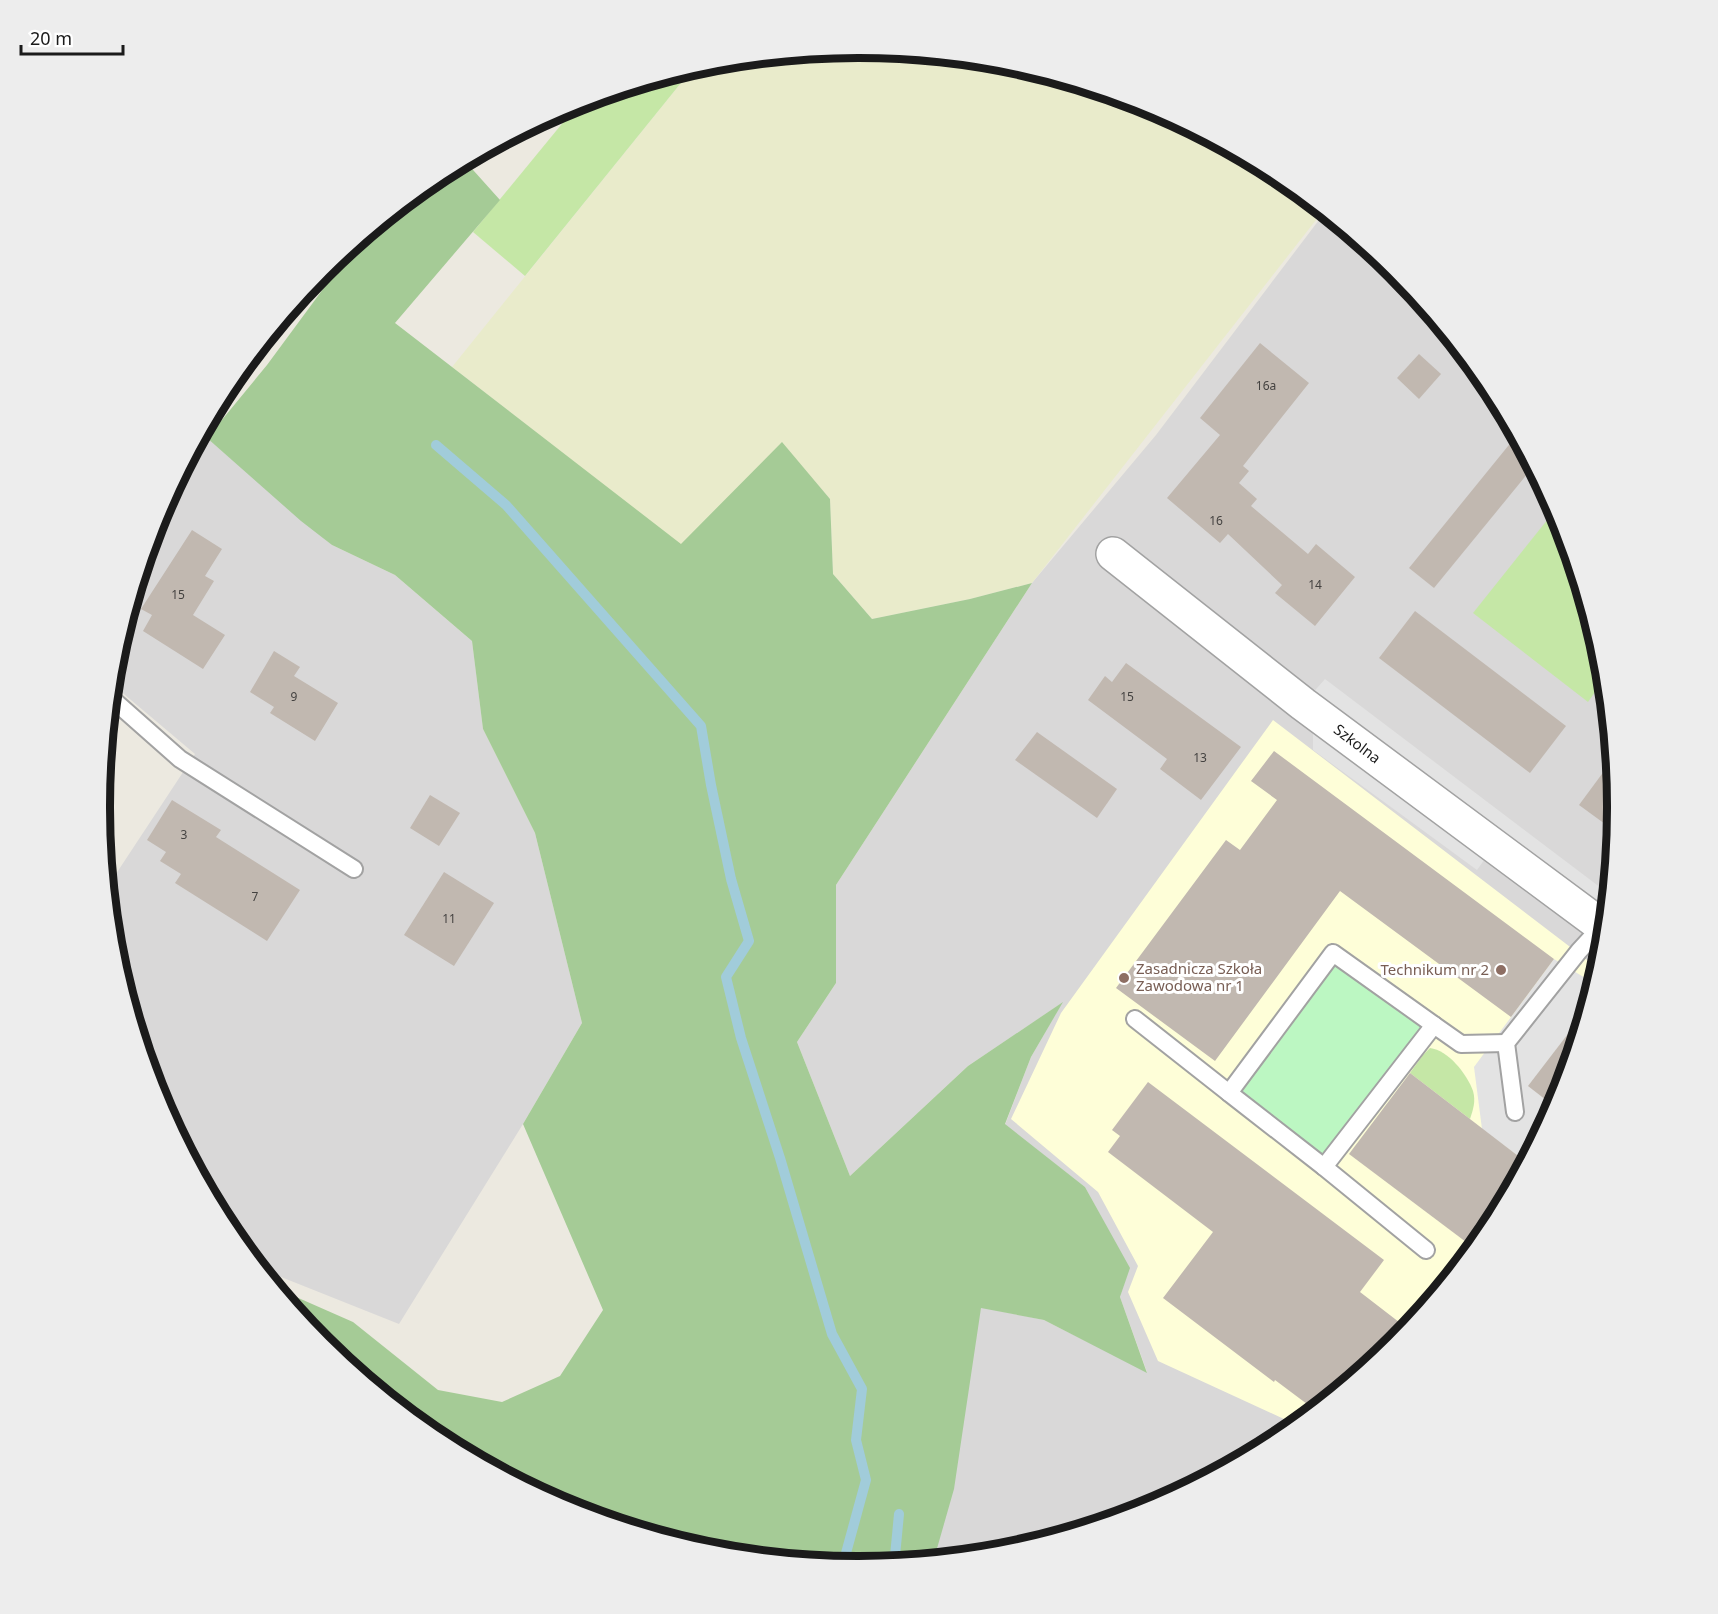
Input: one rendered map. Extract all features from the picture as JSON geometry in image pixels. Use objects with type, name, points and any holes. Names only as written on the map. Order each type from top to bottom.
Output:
[{"type":"street","name":"Szkolna","points":[[1113,554],[1303,704],[1598,923]]},
{"type":"lane","points":[[118,704],[180,759],[354,869]]},
{"type":"lane","points":[[1515,1113],[1506,1043],[1579,951],[1596,935]]},
{"type":"lane","points":[[1229,1093],[1333,953],[1461,1044],[1506,1043]]},
{"type":"lane","points":[[1135,1019],[1426,1250]]},
{"type":"lane","points":[[1324,1167],[1434,1025]]},
{"type":"shaded area","points":[[859,58],[957,65],[1053,84],[1145,115],[1190,136],[1275,185],[1319,216],[1032,583],[970,599],[872,619],[833,574],[830,499],[782,443],[681,545],[452,367],[684,80],[713,73],[761,65]]},
{"type":"shaded area","points":[[471,168],[500,200],[395,323],[681,544],[782,442],[830,499],[833,574],[872,619],[970,599],[1032,583],[836,885],[836,983],[797,1042],[850,1176],[968,1066],[1063,1002],[1031,1057],[1005,1124],[1085,1187],[1130,1268],[1120,1297],[1147,1373],[1044,1320],[981,1308],[954,1489],[936,1551],[859,1556],[761,1549],[665,1530],[573,1499],[485,1455],[403,1401],[365,1370],[291,1295],[353,1322],[438,1390],[502,1402],[560,1376],[603,1310],[523,1124],[582,1023],[535,833],[483,729],[472,641],[395,575],[332,545],[301,521],[208,439],[267,365],[334,274],[365,244],[403,213]]},
{"type":"shaded area","points":[[1321,218],[1353,244],[1422,313],[1481,391],[1530,476],[1551,521],[1582,613],[1601,709],[1606,758],[1606,856],[1593,953],[1568,1048],[1551,1093],[1518,1161],[1432,1288],[1353,1370],[1275,1429],[1233,1455],[1145,1499],[1053,1530],[1005,1541],[931,1552],[981,1307],[1044,1320],[1147,1372],[1120,1297],[1129,1268],[1085,1187],[1005,1125],[1031,1057],[1062,1003],[968,1066],[850,1176],[797,1042],[836,983],[836,885],[1032,583],[1156,435]]},
{"type":"shaded area","points":[[208,439],[332,545],[395,575],[472,641],[483,729],[535,833],[582,1023],[523,1124],[399,1324],[274,1274],[237,1223],[211,1181],[167,1093],[150,1048],[125,953],[114,877],[195,754],[120,691],[136,613],[150,566],[167,521]]},
{"type":"shaded area","points":[[1325,679],[1603,889],[1598,921],[1487,856],[1477,870],[1313,750],[1313,728],[1303,704]]},
{"type":"shaded area","points":[[1273,720],[1591,963],[1568,1048],[1551,1093],[1507,1181],[1481,1223],[1422,1301],[1388,1336],[1353,1370],[1287,1420],[1158,1361],[1128,1292],[1138,1266],[1098,1192],[1011,1119],[1061,1013]]},
{"type":"shaded area","points":[[1554,959],[1587,979],[1575,1025],[1529,1086],[1547,1101],[1530,1138],[1518,1156],[1482,1129],[1474,1067]]},
{"type":"green space","points":[[684,80],[525,276],[473,232],[567,118],[618,98]]},
{"type":"green space","points":[[1549,517],[1568,566],[1582,613],[1598,688],[1588,702],[1473,613]]},
{"type":"green space","points":[[1333,953],[1434,1025],[1324,1167],[1229,1093]]},
{"type":"green space","points":[[1430,1048],[1450,1058],[1466,1077],[1474,1098],[1470,1119],[1410,1073]]},
{"type":"building","points":[[1260,343],[1309,383],[1243,466],[1249,471],[1239,483],[1257,499],[1251,506],[1308,554],[1316,544],[1355,577],[1315,626],[1275,593],[1282,585],[1228,534],[1220,543],[1167,498],[1220,435],[1200,418]]},
{"type":"building","points":[[1419,354],[1441,374],[1419,399],[1397,378]]},
{"type":"building","points":[[1512,442],[1528,473],[1434,588],[1409,568]]},
{"type":"building","points":[[192,530],[222,549],[205,576],[214,581],[193,615],[225,635],[203,669],[143,631],[152,615],[141,609]]},
{"type":"building","points":[[1415,611],[1566,726],[1530,773],[1379,658]]},
{"type":"building","points":[[274,651],[300,667],[294,676],[338,703],[315,741],[270,713],[274,707],[250,692]]},
{"type":"building","points":[[1126,663],[1241,747],[1201,800],[1160,769],[1167,759],[1088,700],[1105,676],[1112,682]]},
{"type":"building","points":[[1037,732],[1117,789],[1097,818],[1015,760]]},
{"type":"building","points":[[1274,751],[1554,959],[1511,1017],[1340,891],[1215,1061],[1116,988],[1226,840],[1240,850],[1277,800],[1251,781]]},
{"type":"building","points":[[1606,768],[1607,825],[1579,805]]},
{"type":"building","points":[[430,795],[460,813],[439,846],[410,828]]},
{"type":"building","points":[[172,800],[221,830],[216,837],[300,890],[267,941],[175,883],[181,874],[160,861],[166,852],[147,840]]},
{"type":"building","points":[[444,872],[494,903],[454,966],[404,935]]},
{"type":"building","points":[[1575,1025],[1547,1101],[1528,1086]]},
{"type":"building","points":[[1410,1073],[1520,1157],[1467,1243],[1349,1154]]},
{"type":"building","points":[[1148,1082],[1384,1260],[1360,1292],[1400,1323],[1353,1370],[1309,1405],[1275,1380],[1274,1382],[1163,1298],[1213,1232],[1108,1152],[1120,1136],[1112,1130]]},
{"type":"waterway","points":[[436,445],[506,505],[701,726],[731,879],[749,941],[726,977],[741,1038],[780,1158],[832,1334],[862,1389],[856,1440],[866,1480],[845,1555]]},
{"type":"waterway","points":[[895,1555],[899,1514]]},
{"type":"place","name":"Technikum nr 2","points":[[1501,970]]},
{"type":"place","name":"Zasadnicza Szkoła Zawodowa nr 1","points":[[1124,978]]}]
